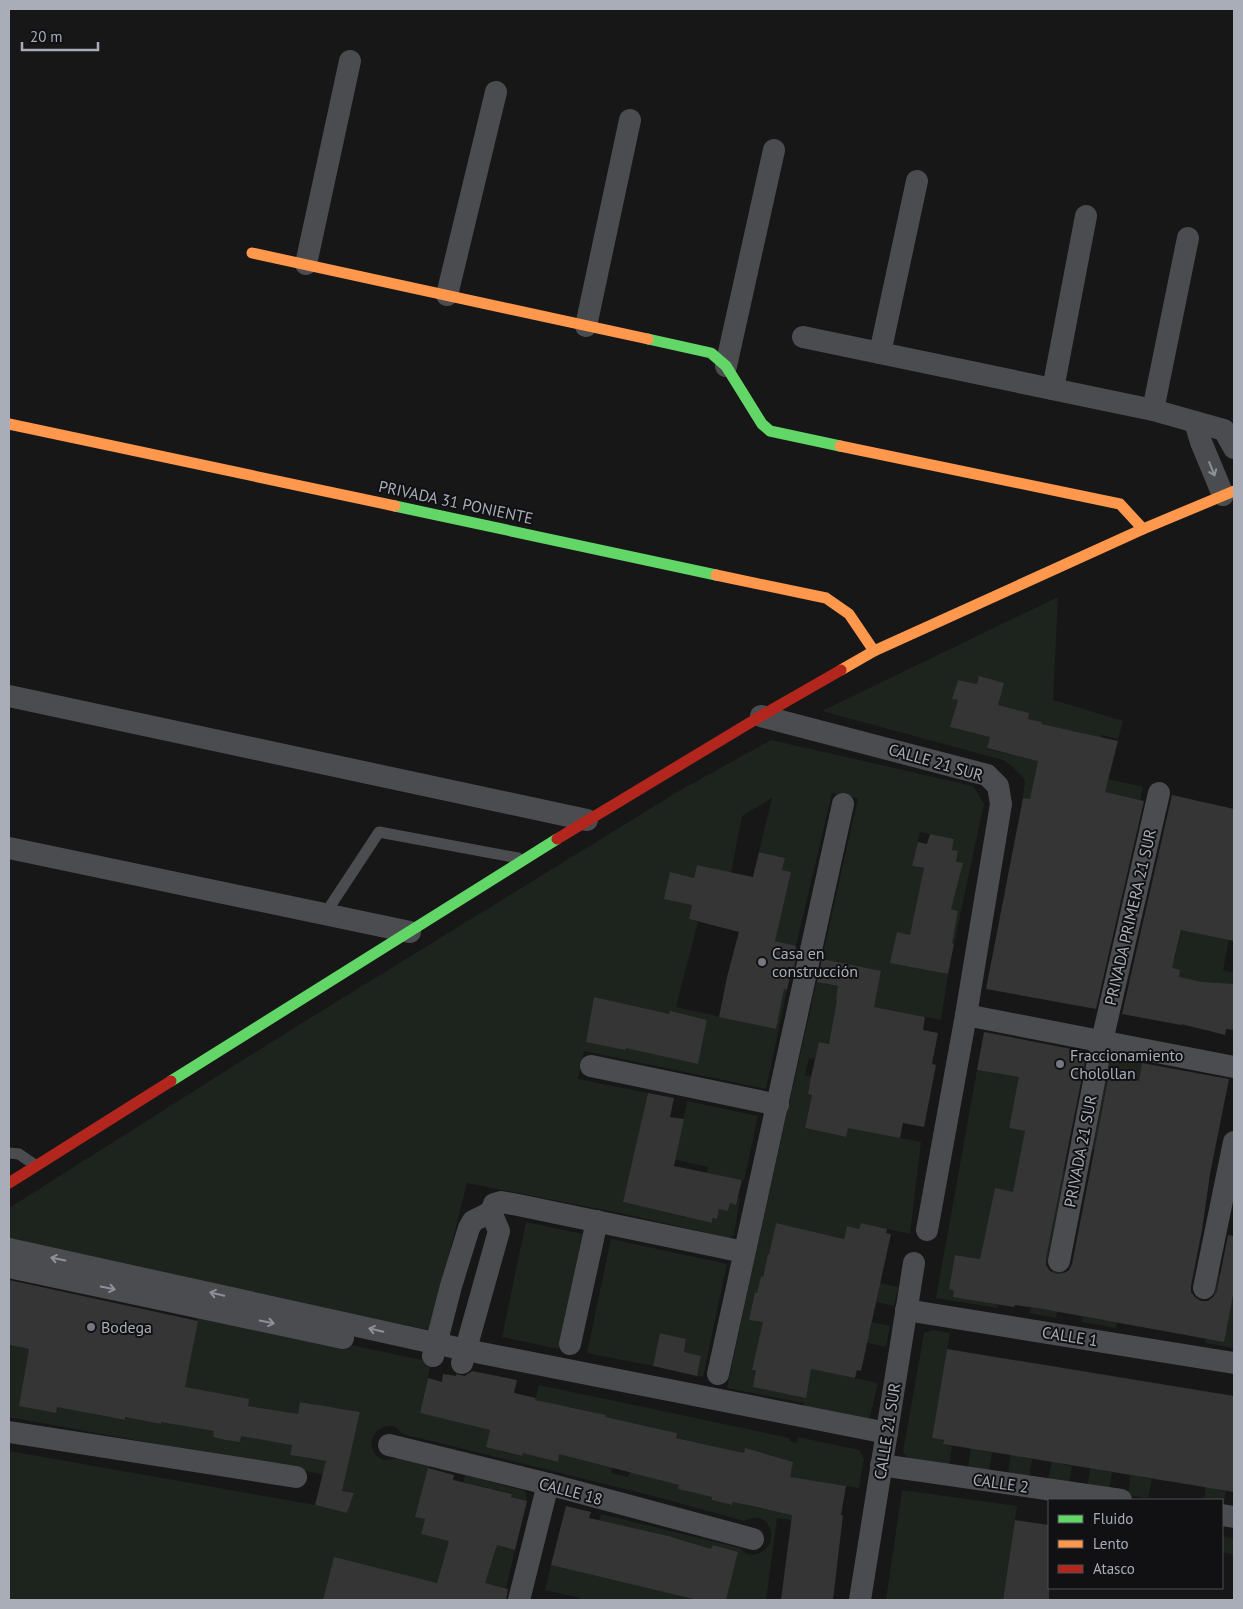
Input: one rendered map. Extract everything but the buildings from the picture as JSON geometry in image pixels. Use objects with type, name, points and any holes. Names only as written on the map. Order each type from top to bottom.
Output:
[{"type":"street","points":[[306,264],[350,61]]},
{"type":"street","points":[[447,295],[496,92]]},
{"type":"street","points":[[586,326],[630,120]]},
{"type":"street","points":[[726,366],[774,150]]},
{"type":"street","points":[[880,353],[917,181]]},
{"type":"street","points":[[1053,389],[1086,216]]},
{"type":"street","points":[[1153,410],[1188,238]]},
{"type":"street","points":[[252,253],[711,353],[726,366],[762,424],[770,431],[1120,504],[1143,529]]},
{"type":"street","points":[[803,337],[1153,410],[1224,430],[1234,448]]},
{"type":"street","points":[[9,1183],[587,820],[874,651],[1143,529],[1229,493],[1201,442],[1195,422]]},
{"type":"street","name":"PRIVADA 31 PONIENTE","points":[[9,424],[826,598],[849,614],[874,651]]},
{"type":"street","points":[[9,696],[587,820]]},
{"type":"street","name":"CALLE 21 SUR","points":[[761,716],[987,775],[998,786],[1001,804],[966,1015],[927,1230]]},
{"type":"street","name":"PRIVADA PRIMERA 21 SUR","points":[[1102,1041],[1159,793]]},
{"type":"street","points":[[718,1374],[843,804]]},
{"type":"street","points":[[9,848],[410,932]]},
{"type":"street","points":[[966,1015],[1234,1067]]},
{"type":"street","name":"PRIVADA 21 SUR","points":[[1058,1261],[1102,1041]]},
{"type":"street","points":[[591,1066],[778,1105]]},
{"type":"street","points":[[1204,1288],[1226,1226],[1234,1142]]},
{"type":"street","points":[[434,1350],[469,1228],[473,1221],[491,1212],[494,1204],[502,1202],[744,1252]]},
{"type":"street","points":[[464,1357],[499,1231],[491,1212]]},
{"type":"street","points":[[570,1344],[597,1221]]},
{"type":"street","points":[[9,1249],[434,1350]]},
{"type":"street","name":"CALLE 21 SUR","points":[[860,1600],[914,1263]]},
{"type":"street","points":[[9,1267],[434,1350]]},
{"type":"street","name":"CALLE 1","points":[[906,1310],[1234,1363]]},
{"type":"street","name":"CALLE 2","points":[[434,1350],[1116,1499]]},
{"type":"street","points":[[9,1432],[296,1478]]},
{"type":"street","name":"CALLE 18","points":[[389,1445],[548,1484],[754,1539]]},
{"type":"street","points":[[520,1600],[548,1484]]},
{"type":"lane","points":[[325,914],[379,832],[525,859]]},
{"type":"lane","points":[[9,1152],[19,1154],[36,1166]]},
{"type":"shaded area","points":[[1058,597],[1053,700],[1123,721],[1118,739],[1102,735],[1097,757],[1094,736],[1074,731],[1039,733],[1042,722],[1028,719],[998,705],[977,684],[958,680],[953,699],[958,700],[951,727],[977,734],[991,732],[987,749],[1032,759],[1047,751],[1030,799],[1023,798],[1025,780],[1013,767],[1003,760],[822,711]]},
{"type":"shaded area","points":[[771,740],[973,786],[984,804],[954,944],[897,933],[891,963],[948,974],[941,1020],[880,1008],[854,1129],[921,1142],[910,1234],[861,1223],[859,1229],[847,1226],[844,1239],[776,1223],[773,1238],[777,1256],[768,1255],[759,1286],[767,1295],[755,1292],[750,1320],[810,1331],[803,1367],[878,1383],[870,1417],[865,1420],[804,1407],[804,1403],[727,1388],[858,798],[832,793],[796,946],[739,933],[783,906],[791,872],[782,870],[785,858],[759,852],[772,798],[742,816],[731,873],[697,865],[694,878],[670,873],[694,897],[689,919],[698,922],[676,1007],[775,1029],[780,1010],[769,986],[787,990],[766,1089],[584,1051],[578,1079],[648,1093],[639,1136],[677,1151],[687,1101],[758,1116],[744,1180],[707,1173],[708,1167],[676,1160],[634,1157],[623,1202],[711,1223],[712,1218],[717,1219],[719,1209],[728,1211],[730,1203],[736,1205],[738,1198],[740,1198],[734,1235],[730,1238],[620,1213],[467,1183],[430,1330],[9,1244],[9,1208],[289,1031],[679,791]],"holes":[[[920,832],[954,839],[952,850],[958,851],[956,862],[925,869],[912,866]],[[917,901],[958,911],[955,923]],[[830,961],[881,972],[873,1007],[838,986],[825,984]],[[594,997],[635,1007],[625,1050],[586,1041]],[[670,1012],[707,1020],[698,1064],[660,1055]],[[819,1042],[829,1044],[845,1137],[805,1128],[812,1095],[808,1094],[812,1077],[805,1075],[809,1058],[815,1059]]]},
{"type":"shaded area","points":[[1086,774],[1143,787],[1140,800],[1098,791]]},
{"type":"shaded area","points":[[1188,900],[1229,940],[1223,970],[1234,973],[1234,988],[1191,980],[1186,1005],[1211,1031],[1181,1025],[1185,1006],[1163,967],[1164,958],[1175,959]]},
{"type":"shaded area","points":[[1107,1054],[1143,1060],[1139,1081],[1149,1161],[1087,1148]]},
{"type":"shaded area","points":[[977,1070],[1020,1077],[1009,1128],[1025,1131],[1052,1169],[1066,1171],[1047,1263],[1041,1262],[995,1188],[982,1249],[1006,1254],[997,1308],[936,1298]],"holes":[[[955,1255],[993,1261],[954,1291],[949,1289]]]},
{"type":"shaded area","points":[[526,1222],[583,1234],[559,1349],[502,1337]]},
{"type":"shaded area","points":[[611,1239],[727,1264],[703,1377],[697,1376],[701,1356],[684,1352],[686,1339],[660,1333],[653,1366],[587,1353]]},
{"type":"shaded area","points":[[1054,1264],[1064,1270],[1056,1318],[1029,1313],[1031,1307],[1046,1310]]},
{"type":"shaded area","points":[[1218,1273],[1234,1276],[1234,1348],[1205,1343]]},
{"type":"shaded area","points":[[880,1283],[898,1287],[894,1306],[872,1301],[878,1294]]},
{"type":"shaded area","points":[[1108,1306],[1119,1308],[1116,1328],[1082,1322],[1083,1317],[1106,1321]]},
{"type":"shaded area","points":[[199,1313],[431,1362],[420,1413],[457,1421],[470,1416],[468,1425],[488,1429],[490,1418],[500,1451],[521,1456],[524,1448],[540,1457],[557,1462],[563,1438],[612,1467],[611,1473],[628,1477],[631,1467],[680,1480],[679,1489],[698,1494],[714,1491],[712,1500],[732,1505],[738,1482],[743,1489],[740,1504],[777,1512],[783,1459],[745,1449],[744,1453],[676,1438],[676,1433],[641,1425],[604,1422],[605,1415],[570,1407],[569,1414],[534,1406],[539,1385],[785,1437],[789,1438],[789,1441],[797,1443],[798,1437],[859,1450],[864,1459],[859,1488],[807,1480],[800,1521],[777,1518],[766,1600],[726,1600],[738,1552],[713,1545],[711,1549],[648,1531],[645,1542],[597,1528],[601,1514],[740,1548],[752,1555],[765,1550],[771,1537],[767,1523],[761,1519],[754,1518],[744,1521],[661,1498],[406,1435],[391,1426],[379,1429],[375,1433],[372,1449],[375,1454],[385,1460],[396,1459],[429,1466],[416,1516],[425,1519],[421,1534],[489,1488],[463,1482],[465,1475],[525,1491],[527,1501],[511,1497],[512,1493],[494,1489],[480,1545],[497,1545],[515,1550],[506,1588],[484,1583],[480,1600],[468,1600],[475,1569],[443,1562],[433,1600],[429,1600],[432,1590],[334,1558],[323,1600],[9,1600],[9,1451],[315,1505],[347,1513],[354,1493],[320,1487],[322,1474],[9,1417],[9,1345],[80,1360],[97,1380],[91,1414],[124,1420],[125,1417],[160,1424],[163,1411],[186,1381]],"holes":[[[300,1402],[317,1405],[321,1435],[316,1460],[290,1455]],[[248,1406],[267,1409],[241,1436],[240,1441],[213,1437],[214,1431],[193,1427]],[[338,1408],[360,1412],[347,1467],[325,1461]]]},
{"type":"shaded area","points":[[872,1322],[890,1326],[886,1347],[864,1342],[866,1333],[870,1334]]},
{"type":"shaded area","points":[[933,1330],[950,1333],[932,1438],[944,1440],[943,1444],[952,1446],[949,1465],[908,1458],[903,1452],[924,1333]]},
{"type":"shaded area","points":[[971,1445],[984,1447],[983,1451],[992,1452],[989,1472],[968,1468]]},
{"type":"shaded area","points":[[1011,1452],[1024,1454],[1023,1458],[1032,1459],[1029,1478],[1008,1475]]},
{"type":"shaded area","points":[[1052,1459],[1064,1461],[1063,1465],[1072,1466],[1069,1485],[1048,1481]]},
{"type":"shaded area","points":[[1091,1465],[1103,1467],[1103,1471],[1112,1472],[1109,1492],[1087,1488]]},
{"type":"shaded area","points":[[1131,1472],[1144,1474],[1143,1478],[1152,1479],[1148,1498],[1128,1495]]},
{"type":"shaded area","points":[[1206,1484],[1218,1486],[1218,1490],[1226,1491],[1223,1510],[1223,1499],[1204,1499]]},
{"type":"shaded area","points":[[902,1490],[1017,1506],[1003,1600],[886,1600]]},
{"type":"shaded area","points":[[1223,1536],[1234,1539],[1234,1555],[1223,1552]]},
{"type":"shaded area","points":[[551,1565],[697,1600],[580,1600],[580,1598],[545,1590]]},
{"type":"traffic: fast","points":[[648,339],[711,353],[726,366],[762,424],[770,431],[840,446]]},
{"type":"traffic: fast","points":[[395,506],[716,575]]},
{"type":"traffic: fast","points":[[171,1081],[557,839]]},
{"type":"traffic: slow","points":[[252,253],[648,339]]},
{"type":"traffic: slow","points":[[9,424],[395,506]]},
{"type":"traffic: slow","points":[[840,446],[1120,504],[1143,529]]},
{"type":"traffic: slow","points":[[841,670],[874,651],[1143,529],[1234,491]]},
{"type":"traffic: slow","points":[[716,575],[826,598],[849,614],[874,651]]},
{"type":"traffic: jam","points":[[557,839],[841,670]]},
{"type":"traffic: jam","points":[[9,1183],[171,1081]]},
{"type":"place","name":"Casa en construcción","points":[[762,962]]},
{"type":"place","name":"Fraccionamiento Cholollan","points":[[1060,1064]]},
{"type":"place","name":"Bodega","points":[[91,1327]]}]
